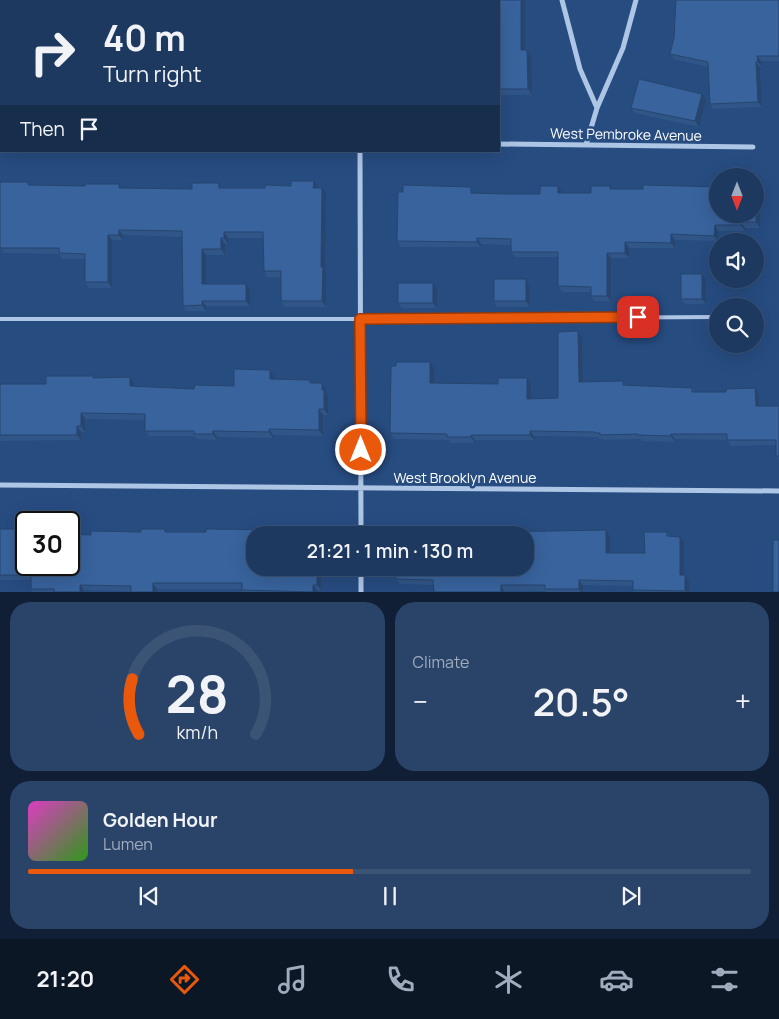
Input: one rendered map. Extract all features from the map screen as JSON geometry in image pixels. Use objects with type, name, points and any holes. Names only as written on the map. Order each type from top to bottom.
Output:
[{"type":"street","points":[[562,0],[580,69],[597,108]]},
{"type":"street","points":[[586,145],[597,108],[623,48],[636,0]]},
{"type":"street","name":"West Pembroke Avenue","points":[[500,144],[753,147]]},
{"type":"street","points":[[360,152],[361,526]]},
{"type":"street","name":"West Brooklyn Avenue","points":[[0,485],[779,490]]},
{"type":"street","points":[[360,592],[361,576]]},
{"type":"lane","points":[[0,319],[709,316]]},
{"type":"building","points":[[500,0],[521,0],[521,50],[527,50],[528,89],[500,89]]},
{"type":"building","points":[[676,0],[779,0],[779,56],[757,56],[758,102],[710,104],[708,62],[670,54],[674,38]]},
{"type":"building","points":[[639,79],[702,94],[695,121],[631,108]]},
{"type":"building","points":[[291,181],[314,181],[313,188],[322,188],[322,301],[281,301],[281,271],[264,271],[263,232],[224,232],[224,238],[221,238],[221,249],[202,249],[202,284],[246,284],[246,301],[202,301],[202,305],[183,306],[182,231],[119,230],[119,235],[108,235],[108,282],[85,282],[85,254],[59,253],[59,248],[0,248],[0,182],[28,182],[28,185],[85,186],[85,184],[119,184],[119,188],[192,189],[192,183],[219,183],[219,188],[265,188],[265,185],[291,186]]},
{"type":"building","points":[[403,185],[471,187],[471,193],[505,194],[540,194],[540,186],[558,186],[558,193],[591,193],[591,186],[610,186],[610,189],[643,189],[643,185],[709,187],[709,223],[741,223],[741,225],[715,225],[714,233],[709,233],[709,236],[671,234],[671,243],[625,242],[625,253],[607,253],[607,296],[591,296],[591,287],[558,286],[558,252],[511,252],[511,239],[477,238],[477,242],[397,241],[398,192],[403,192]]},
{"type":"building","points":[[681,274],[702,274],[702,299],[681,299]]},
{"type":"building","points":[[494,279],[526,279],[526,301],[494,301]]},
{"type":"building","points":[[398,283],[433,283],[433,303],[398,303]]},
{"type":"building","points":[[578,331],[579,382],[623,381],[623,385],[692,388],[692,392],[726,392],[726,389],[755,388],[756,406],[779,406],[779,456],[776,456],[776,440],[727,440],[727,434],[671,434],[671,436],[638,434],[600,435],[600,433],[595,432],[530,431],[530,435],[447,437],[447,434],[390,433],[391,366],[396,366],[396,362],[430,362],[430,383],[498,384],[498,378],[527,378],[527,399],[558,398],[558,332]]},
{"type":"building","points":[[234,369],[270,370],[270,379],[310,380],[310,383],[322,383],[324,409],[319,409],[319,430],[269,429],[269,432],[213,431],[213,434],[194,434],[194,431],[145,431],[145,414],[81,413],[81,426],[77,426],[77,435],[0,435],[0,384],[46,384],[46,376],[93,376],[93,378],[130,377],[130,386],[194,389],[195,385],[234,386]]},
{"type":"building","points":[[0,529],[15,529],[15,575],[0,575]]},
{"type":"building","points":[[141,529],[165,529],[165,532],[206,532],[206,529],[246,529],[246,576],[317,576],[317,585],[313,585],[313,592],[242,590],[242,583],[153,583],[153,592],[131,592],[131,586],[80,585],[80,592],[54,592],[54,589],[31,589],[31,576],[80,576],[80,534],[91,535],[91,531],[141,532]]},
{"type":"building","points":[[606,530],[606,553],[645,553],[644,532],[667,532],[667,536],[680,537],[680,575],[685,575],[685,591],[633,590],[633,581],[579,580],[579,589],[545,589],[545,585],[501,585],[501,592],[434,592],[433,580],[396,579],[396,576],[534,576],[534,531]]},
{"type":"building","points":[[773,540],[779,540],[779,592],[773,592]]},
{"type":"route","points":[[361,450],[360,319],[638,317]]}]
